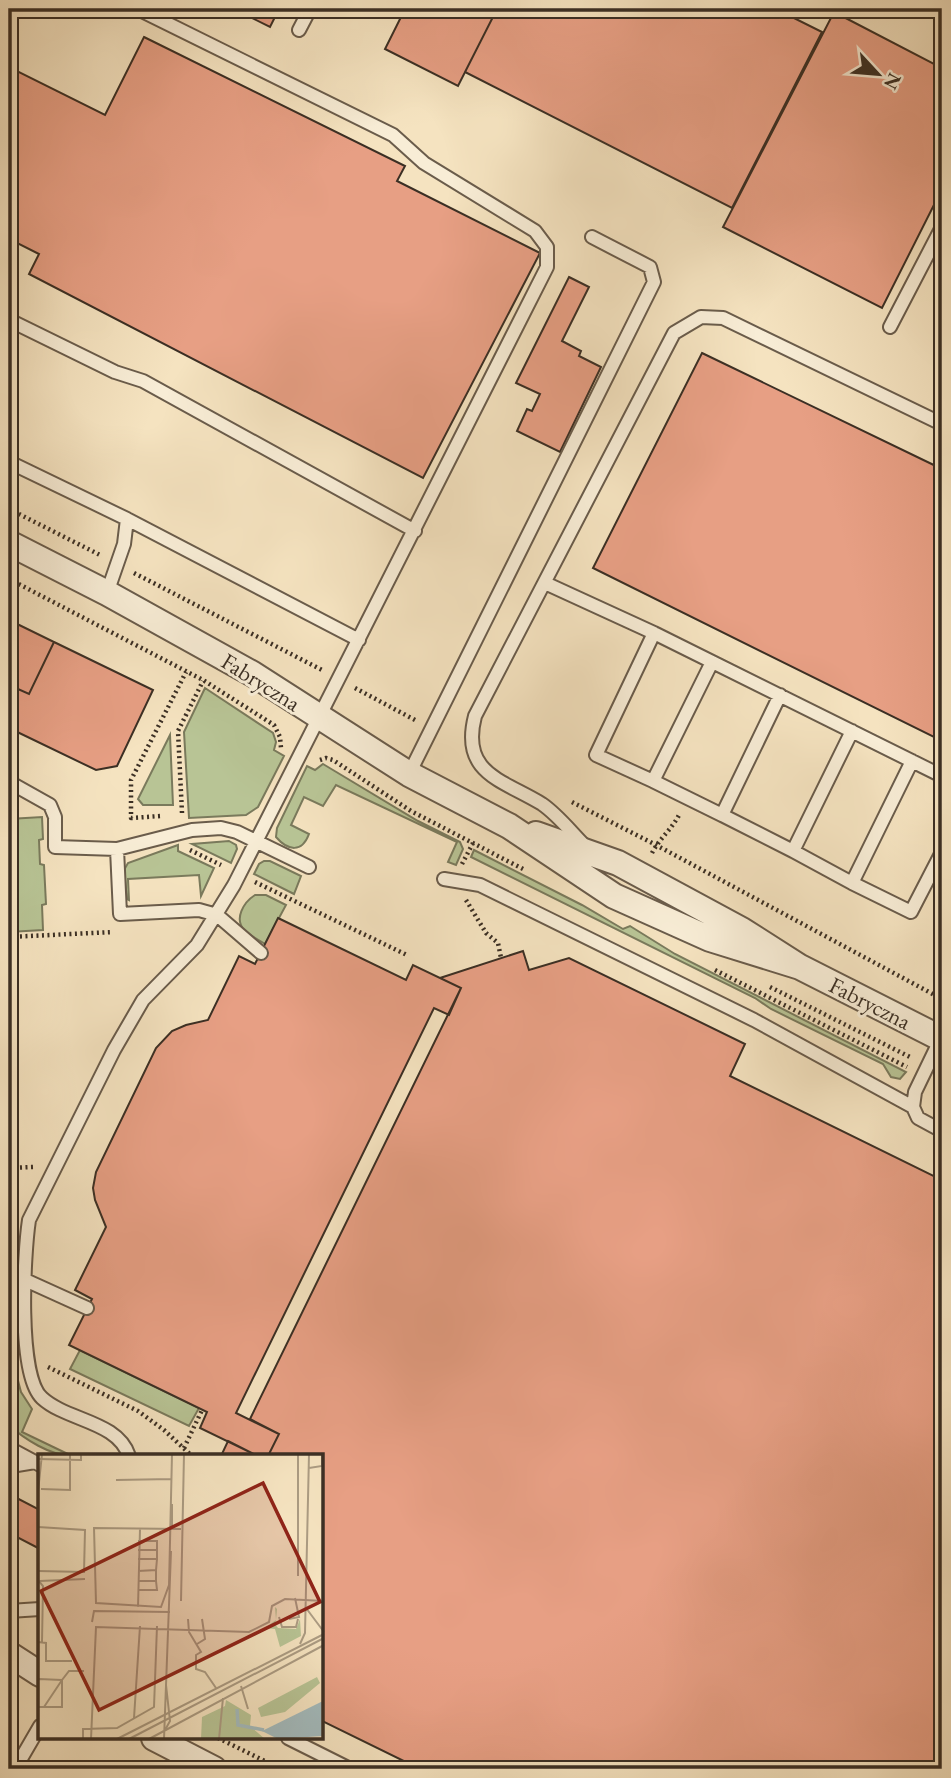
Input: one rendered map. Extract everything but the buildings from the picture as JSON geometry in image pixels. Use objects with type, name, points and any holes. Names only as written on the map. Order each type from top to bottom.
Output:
[{"type":"street","name":"Fabryczna","points":[[9,544],[107,593],[253,674],[409,774],[509,825],[614,896],[710,939],[800,967]]},
{"type":"street","name":"Fabryczna","points":[[509,825],[590,851],[618,863],[742,930],[800,967],[942,1038]]},
{"type":"street","points":[[9,1654],[38,1672]]},
{"type":"street","points":[[9,1667],[38,1673]]},
{"type":"street","points":[[158,1740],[214,1769]]},
{"type":"lane","points":[[128,1454],[118,1438],[57,1408],[38,1393],[30,1373],[23,1279],[29,1220],[114,1050],[143,1000],[197,945],[217,915],[415,531],[547,267],[547,247],[535,231],[424,163],[393,135],[138,9]]},
{"type":"lane","points":[[299,30],[310,9]]},
{"type":"lane","points":[[890,327],[942,227]]},
{"type":"lane","points":[[409,774],[654,282],[650,267],[592,237]]},
{"type":"lane","points":[[590,851],[544,805],[495,780],[484,771],[475,756],[472,730],[475,716],[674,333],[701,317],[723,318],[942,424]]},
{"type":"lane","points":[[9,320],[115,372],[143,381],[415,531]]},
{"type":"lane","points":[[9,462],[127,519],[359,640]]},
{"type":"lane","points":[[107,593],[124,544],[127,519]]},
{"type":"lane","points":[[545,583],[654,633],[942,776]]},
{"type":"lane","points":[[654,633],[596,755],[722,815],[911,912],[942,852]]},
{"type":"lane","points":[[653,781],[712,662]]},
{"type":"lane","points":[[722,815],[780,695]]},
{"type":"lane","points":[[793,851],[852,731]]},
{"type":"lane","points":[[852,883],[912,761]]},
{"type":"lane","points":[[9,782],[50,805],[55,817],[55,847],[117,849],[184,832],[221,828],[237,832],[309,867]]},
{"type":"lane","points":[[117,849],[120,915],[199,910],[217,915],[261,953]]},
{"type":"lane","points":[[444,879],[480,885],[754,1020],[913,1107]]},
{"type":"lane","points":[[942,1038],[915,1093],[913,1107],[918,1118],[942,1131]]},
{"type":"lane","points":[[23,1279],[87,1308]]},
{"type":"lane","points":[[9,1448],[38,1463]]},
{"type":"lane","points":[[9,1471],[11,1466],[38,1463]]},
{"type":"lane","points":[[9,1611],[38,1609]]},
{"type":"lane","points":[[15,1769],[38,1729]]},
{"type":"lane","points":[[292,1740],[350,1769]]},
{"type":"path","points":[[182,814],[131,818],[131,780],[186,671]]},
{"type":"path","points":[[203,680],[178,732],[182,814],[186,848],[221,865]]},
{"type":"path","points":[[760,982],[928,1067]]},
{"type":"path","points":[[9,1168],[34,1167]]},
{"type":"path","points":[[42,1364],[138,1410],[190,1454]]},
{"type":"path","points":[[184,1448],[202,1410]]},
{"type":"path","points":[[222,1740],[281,1769]]},
{"type":"green space","points":[[205,688],[273,733],[276,742],[274,750],[284,756],[258,807],[246,815],[189,818],[184,732]]},
{"type":"green space","points":[[170,735],[173,805],[143,805],[138,799]]},
{"type":"green space","points":[[323,764],[418,821],[460,842],[463,849],[456,865],[448,862],[457,842],[336,785],[323,806],[304,797],[291,825],[309,834],[303,844],[294,848],[281,842],[276,837],[277,828],[307,766],[315,770]]},
{"type":"green space","points":[[42,817],[40,864],[44,865],[46,904],[42,905],[43,930],[9,932],[9,819]]},
{"type":"green space","points":[[229,841],[236,845],[237,849],[231,863],[192,844]]},
{"type":"green space","points":[[178,845],[178,851],[214,868],[201,896],[199,875],[128,879],[129,900],[127,899],[124,870],[128,863]]},
{"type":"green space","points":[[474,850],[623,929],[630,926],[675,954],[906,1072],[900,1079],[891,1077],[883,1064],[471,857]]},
{"type":"green space","points":[[270,861],[301,876],[294,894],[254,874],[259,864]]},
{"type":"green space","points":[[255,895],[266,895],[286,905],[265,944],[245,931],[240,921],[241,911]]},
{"type":"green space","points":[[80,1350],[199,1408],[189,1426],[70,1369]]},
{"type":"green space","points":[[16,1373],[21,1392],[32,1409],[22,1432],[68,1454],[55,1453],[38,1446],[9,1425],[9,1374]]}]
